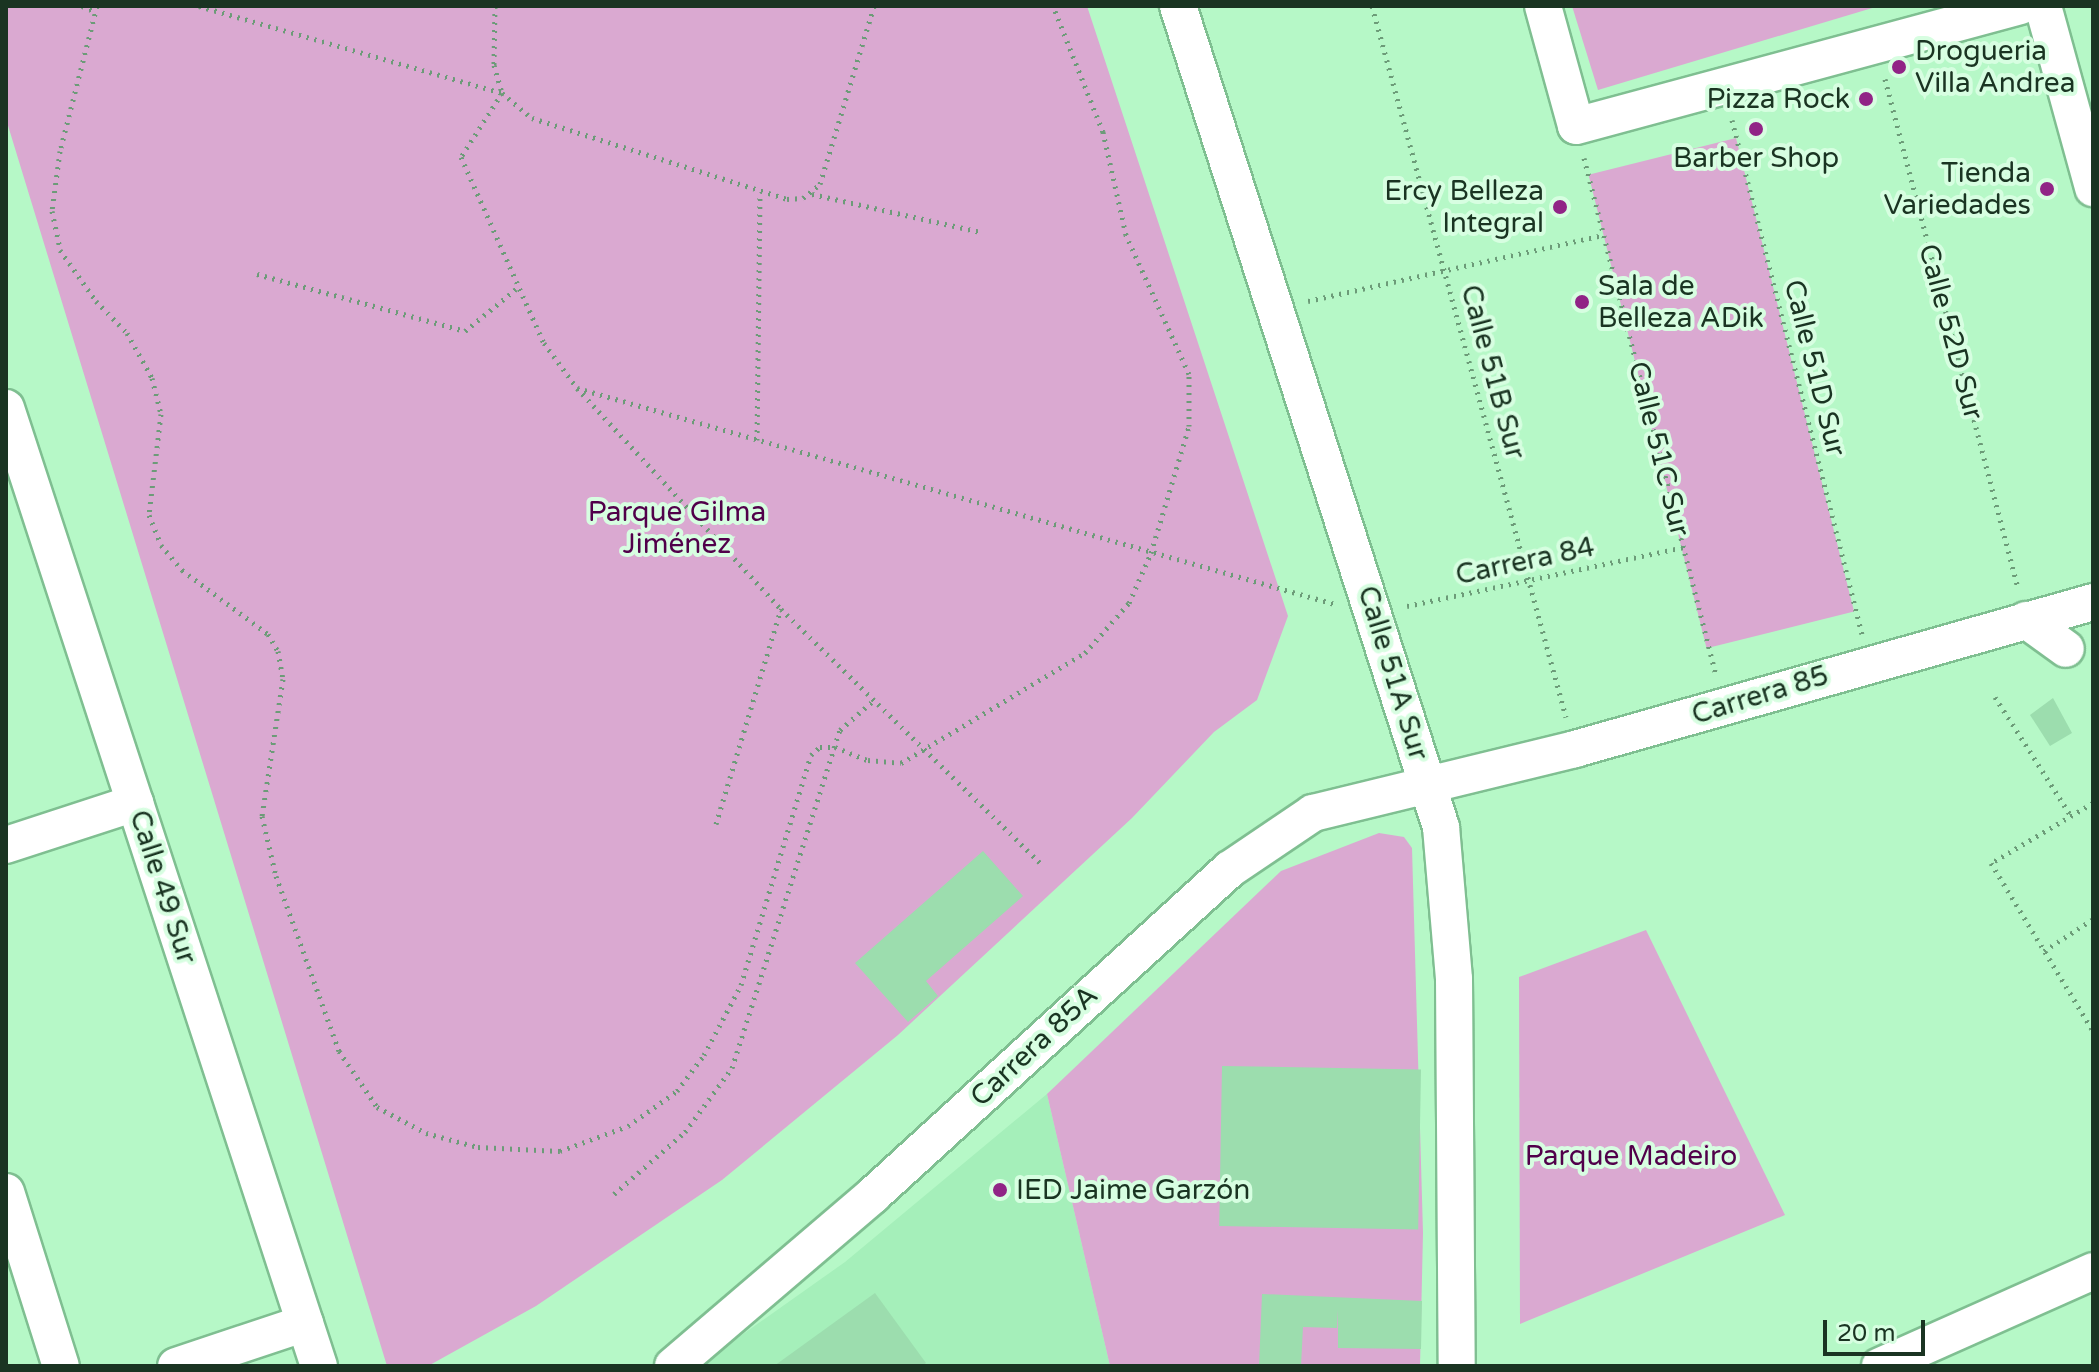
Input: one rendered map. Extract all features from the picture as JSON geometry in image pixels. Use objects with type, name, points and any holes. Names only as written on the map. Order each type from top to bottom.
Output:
[{"type":"street","name":"Calle 51A Sur","points":[[1178,6],[1279,308],[1441,827],[1451,917],[1457,1366]]},
{"type":"street","points":[[1543,6],[1576,126],[1723,84],[1895,28],[2020,6]]},
{"type":"street","points":[[2043,6],[2093,188]]},
{"type":"street","name":"Calle 49 Sur","points":[[6,408],[319,1366]]},
{"type":"street","name":"Carrera 85","points":[[1426,784],[1575,749],[1869,663],[2093,602]]},
{"type":"street","points":[[2026,620],[2066,649]]},
{"type":"street","name":"Carrera 85A","points":[[673,1366],[852,1214],[1230,869],[1313,813],[1426,784]]},
{"type":"street","points":[[6,845],[135,803]]},
{"type":"street","points":[[6,1192],[61,1366]]},
{"type":"street","points":[[1880,1366],[2093,1271]]},
{"type":"street","points":[[176,1366],[305,1323]]},
{"type":"path","points":[[82,6],[96,8],[58,166],[52,211],[60,250],[96,301],[127,333],[152,378],[161,414],[149,515],[161,545],[182,570],[268,634],[278,651],[283,679],[262,816],[276,876],[339,1051],[377,1107],[426,1133],[478,1147],[560,1151],[628,1126],[677,1091],[704,1055],[741,985],[804,768],[820,747],[835,747],[888,763],[901,763],[1085,653],[1129,603],[1151,553],[1189,426],[1189,374],[1126,235],[1103,132],[1053,6]]},
{"type":"path","points":[[199,6],[502,93],[532,118],[760,192],[787,199],[812,194],[981,232]]},
{"type":"path","points":[[495,6],[494,65],[502,93],[461,157],[516,289],[544,343],[577,388],[781,609],[920,750],[1041,864]]},
{"type":"path","points":[[812,194],[827,168],[874,6]]},
{"type":"path","name":"Calle 51B Sur","points":[[1372,6],[1575,749]]},
{"type":"path","name":"Calle 52D Sur","points":[[1895,28],[2026,620]]},
{"type":"path","name":"Calle 51D Sur","points":[[1723,84],[1869,663]]},
{"type":"path","name":"Calle 51C Sur","points":[[1576,126],[1724,707]]},
{"type":"path","points":[[757,440],[760,192]]},
{"type":"path","points":[[1279,308],[1604,235]]},
{"type":"path","points":[[257,274],[465,331],[516,289]]},
{"type":"path","points":[[577,388],[1151,553],[1374,613]]},
{"type":"path","name":"Carrera 84","points":[[1374,613],[1684,547]]},
{"type":"path","points":[[716,824],[781,609]]},
{"type":"path","points":[[1995,697],[2071,816]]},
{"type":"path","points":[[614,1194],[685,1132],[732,1068],[835,747],[855,712],[873,701]]},
{"type":"path","points":[[2092,1026],[1991,863],[2093,803]]},
{"type":"path","points":[[2044,951],[2093,919]]},
{"type":"shaded area","name":"IED Jaime Garzón","points":[[1047,1094],[1110,1366],[698,1366],[845,1262]]},
{"type":"green space","name":"Parque Gilma Jiménez","points":[[6,6],[1087,6],[1288,616],[1257,700],[1214,732],[1132,818],[898,1035],[722,1180],[536,1306],[428,1366],[387,1366],[6,119]]},
{"type":"green space","points":[[1572,6],[1879,6],[1598,90]]},
{"type":"green space","points":[[1736,138],[1854,612],[1707,648],[1589,175]]},
{"type":"green space","points":[[1379,833],[1404,837],[1412,848],[1423,1233],[1420,1366],[1110,1366],[1047,1094],[1281,871]]},
{"type":"green space","name":"Parque Madeiro","points":[[1646,930],[1785,1215],[1520,1324],[1519,977]]},
{"type":"building","points":[[2053,698],[2072,733],[2050,746],[2030,715]]},
{"type":"building","points":[[983,851],[1023,896],[926,981],[938,996],[908,1022],[855,963]]},
{"type":"building","points":[[1222,1066],[1421,1069],[1418,1229],[1219,1226]]},
{"type":"building","points":[[875,1293],[926,1363],[922,1366],[774,1366]]},
{"type":"building","points":[[1262,1294],[1422,1301],[1421,1349],[1338,1348],[1338,1310],[1337,1328],[1303,1327],[1301,1366],[1259,1366]]},
{"type":"place","name":"Drogueria Villa Andrea","points":[[1899,67]]},
{"type":"place","name":"Pizza Rock","points":[[1866,99]]},
{"type":"place","name":"Barber Shop","points":[[1756,129]]},
{"type":"place","name":"Tienda Variedades","points":[[2047,189]]},
{"type":"place","name":"Ercy Belleza Integral","points":[[1560,207]]},
{"type":"place","name":"Sala de Belleza ADik","points":[[1582,302]]},
{"type":"place","name":"IED Jaime Garzón","points":[[1000,1190]]}]
